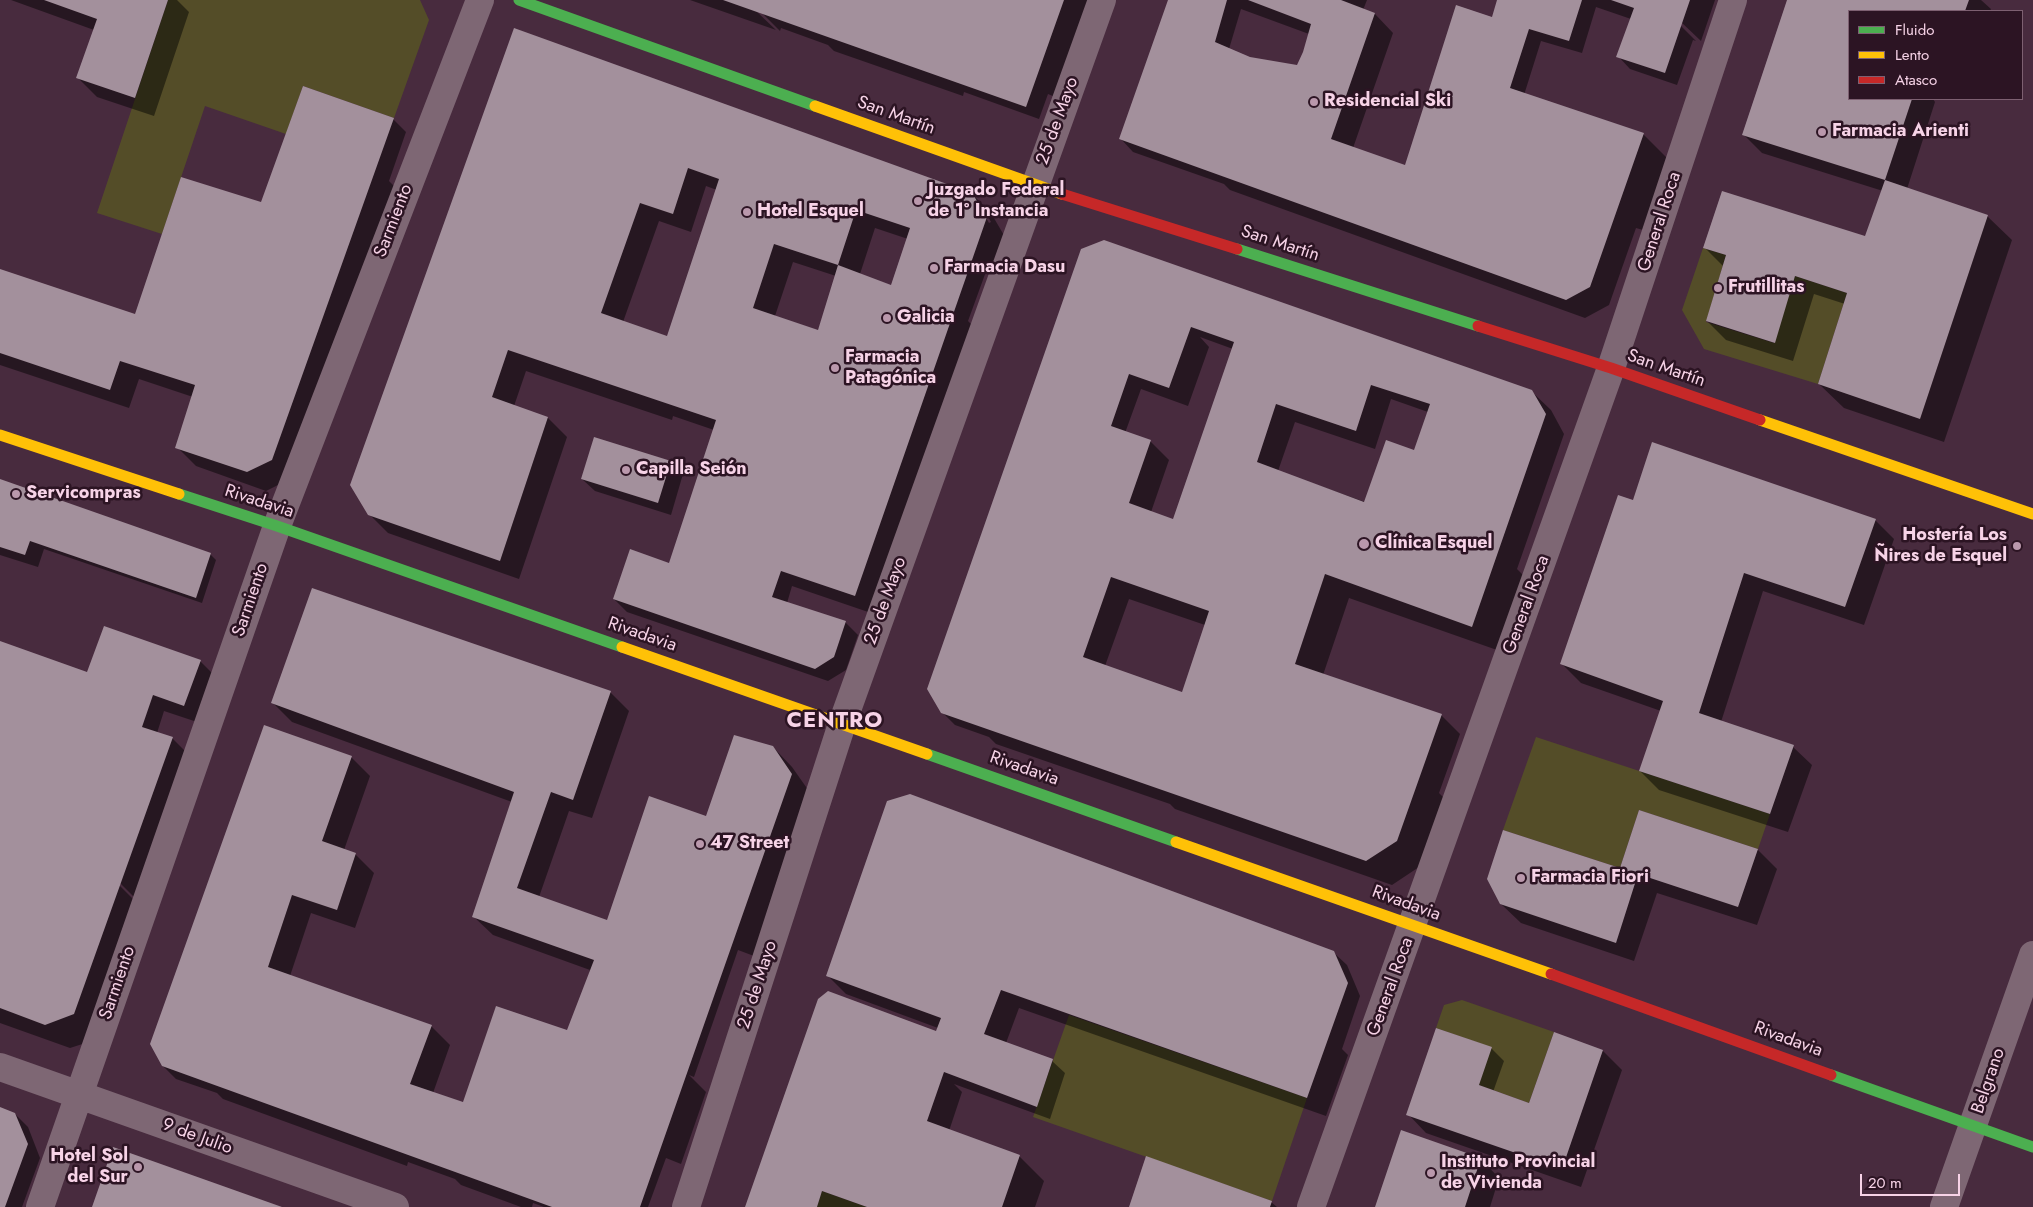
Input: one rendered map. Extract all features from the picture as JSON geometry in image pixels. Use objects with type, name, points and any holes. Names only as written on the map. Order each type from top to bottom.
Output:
[{"type":"street","name":"Sarmiento","points":[[40,1207],[277,526],[480,0]]},
{"type":"street","name":"San Martín","points":[[519,0],[1035,184],[1611,368],[2033,514]]},
{"type":"street","name":"25 de Mayo","points":[[686,1207],[842,724],[1102,0]]},
{"type":"street","name":"General Roca","points":[[1311,1207],[1611,368],[1734,0]]},
{"type":"street","name":"Rivadavia","points":[[0,435],[277,526],[1413,925],[2033,1147]]},
{"type":"street","name":"Belgrano","points":[[1944,1207],[2033,955]]},
{"type":"street","name":"9 de Julio","points":[[0,1067],[395,1207]]},
{"type":"shaded area","points":[[168,0],[420,0],[429,20],[394,118],[303,86],[286,134],[205,106],[162,234],[97,213]]},
{"type":"shaded area","points":[[1703,248],[1726,255],[1706,322],[1774,343],[1795,276],[1847,293],[1818,384],[1704,349],[1682,310]]},
{"type":"shaded area","points":[[1536,737],[1770,814],[1758,849],[1639,810],[1620,868],[1503,830]]},
{"type":"shaded area","points":[[1462,1000],[1554,1032],[1529,1103],[1479,1085],[1490,1047],[1436,1028],[1444,1005]]},
{"type":"shaded area","points":[[1069,1015],[1307,1098],[1272,1201],[1033,1117]]},
{"type":"shaded area","points":[[822,1191],[867,1207],[817,1207]]},
{"type":"building","points":[[44,0],[168,0],[135,98],[76,78],[97,19]]},
{"type":"building","points":[[723,0],[1064,0],[1026,107]]},
{"type":"building","points":[[1168,0],[1227,0],[1215,42],[1250,57],[1297,65],[1311,24],[1248,0],[1341,0],[1375,13],[1331,139],[1405,165],[1456,5],[1492,17],[1497,0],[1582,0],[1569,41],[1529,29],[1510,88],[1644,133],[1590,287],[1566,300],[1119,139]]},
{"type":"building","points":[[1611,0],[1690,0],[1665,73],[1616,57],[1634,8]]},
{"type":"building","points":[[1787,0],[1969,0],[1965,10],[1848,10],[1848,100],[1912,100],[1885,180],[1742,135]]},
{"type":"building","points":[[514,28],[972,193],[987,217],[855,596],[781,571],[772,597],[846,621],[834,657],[815,669],[613,599],[630,549],[669,563],[716,420],[508,350],[492,397],[548,417],[500,561],[368,515],[350,485]],"holes":[[[688,168],[719,179],[667,336],[601,313],[640,203],[673,214]],[[856,210],[910,228],[891,285],[838,265]],[[774,244],[838,265],[818,330],[753,308]]]},
{"type":"building","points":[[303,86],[394,118],[272,460],[247,472],[175,448],[195,385],[120,361],[110,390],[0,353],[0,269],[135,314],[181,177],[261,202]]},
{"type":"building","points":[[1885,180],[1988,215],[1920,419],[1818,384],[1847,293],[1795,276],[1775,343],[1706,321],[1726,255],[1703,248],[1722,191],[1865,236]]},
{"type":"building","points":[[1104,240],[1532,390],[1546,414],[1472,627],[1325,574],[1295,664],[1442,714],[1397,841],[1366,861],[941,713],[927,689],[1081,249]],"holes":[[[1191,327],[1234,342],[1173,519],[1129,503],[1151,440],[1111,426],[1129,374],[1169,388]],[[1371,385],[1430,404],[1414,450],[1386,440],[1364,502],[1257,462],[1276,404],[1356,431]],[[1111,577],[1209,611],[1182,692],[1083,657]]]},
{"type":"building","name":"Capilla Seión","points":[[594,437],[671,461],[658,503],[581,479]]},
{"type":"building","points":[[1652,442],[1876,519],[1845,607],[1744,573],[1699,713],[1794,745],[1770,814],[1639,771],[1663,701],[1560,664],[1618,495],[1633,500]]},
{"type":"building","points":[[0,479],[211,553],[196,598],[30,541],[25,555],[0,547]]},
{"type":"building","points":[[312,588],[611,691],[573,800],[551,792],[517,888],[607,920],[649,796],[706,816],[734,735],[773,746],[792,774],[640,1207],[552,1207],[162,1066],[150,1044],[264,725],[352,756],[322,841],[356,853],[337,910],[292,895],[268,967],[432,1025],[410,1084],[463,1102],[496,1006],[567,1030],[594,960],[472,917],[514,792],[271,703]]},
{"type":"building","points":[[104,626],[201,660],[184,706],[153,695],[142,727],[173,737],[74,1014],[45,1025],[0,1008],[0,641],[87,672]]},
{"type":"building","points":[[910,794],[1334,951],[1348,983],[1307,1098],[1001,990],[984,1034],[1053,1059],[1037,1107],[944,1072],[927,1121],[1020,1155],[1002,1207],[867,1207],[822,1191],[817,1207],[745,1207],[818,999],[828,991],[936,1031],[941,1018],[826,976],[887,801]]},
{"type":"building","points":[[1639,810],[1758,849],[1738,907],[1638,874],[1616,943],[1500,904],[1487,879],[1503,830],[1620,868]]},
{"type":"building","points":[[1436,1028],[1492,1047],[1479,1085],[1529,1103],[1554,1032],[1603,1050],[1562,1169],[1406,1115]]},
{"type":"building","points":[[0,1107],[15,1113],[28,1144],[5,1207],[0,1207]]},
{"type":"building","name":"Instituto Provincial de Vivienda","points":[[1401,1130],[1481,1158],[1465,1207],[1375,1207]]},
{"type":"building","name":"Hotel Sol del Sur","points":[[113,1147],[282,1207],[92,1207]]},
{"type":"building","points":[[1146,1156],[1272,1201],[1270,1207],[1129,1207]]},
{"type":"traffic: fast","points":[[519,0],[815,106]]},
{"type":"traffic: fast","points":[[1237,249],[1478,326]]},
{"type":"traffic: fast","points":[[179,494],[277,526],[622,647]]},
{"type":"traffic: fast","points":[[927,754],[1176,842]]},
{"type":"traffic: fast","points":[[1831,1075],[2033,1147]]},
{"type":"traffic: slow","points":[[815,106],[1062,194]]},
{"type":"traffic: slow","points":[[1760,420],[2033,514]]},
{"type":"traffic: slow","points":[[0,435],[179,494]]},
{"type":"traffic: slow","points":[[622,647],[927,754]]},
{"type":"traffic: slow","points":[[1176,842],[1551,974]]},
{"type":"traffic: jam","points":[[1062,194],[1237,249]]},
{"type":"traffic: jam","points":[[1478,326],[1611,368],[1760,420]]},
{"type":"traffic: jam","points":[[1551,974],[1831,1075]]},
{"type":"place","name":"Residencial Ski","points":[[1314,102]]},
{"type":"place","name":"Farmacia Arienti","points":[[1822,132]]},
{"type":"place","name":"Juzgado Federal de 1° Instancia","points":[[918,201]]},
{"type":"place","name":"Hotel Esquel","points":[[747,212]]},
{"type":"place","name":"Farmacia Dasu","points":[[934,268]]},
{"type":"place","name":"Frutillitas","points":[[1718,288]]},
{"type":"place","name":"Galicia","points":[[887,318]]},
{"type":"place","name":"Farmacia Patagónica","points":[[835,368]]},
{"type":"place","name":"Capilla Seión","points":[[626,470]]},
{"type":"place","name":"Servicompras","points":[[16,494]]},
{"type":"place","name":"Clínica Esquel","points":[[1364,544]]},
{"type":"place","name":"Hostería Los Ñires de Esquel","points":[[2017,546]]},
{"type":"place","name":"47 Street","points":[[700,844]]},
{"type":"place","name":"Farmacia Fiori","points":[[1521,878]]},
{"type":"place","name":"Hotel Sol del Sur","points":[[138,1167]]},
{"type":"place","name":"Instituto Provincial de Vivienda","points":[[1431,1173]]},
{"type":"district","name":"CENTRO","points":[[835,722]]}]
